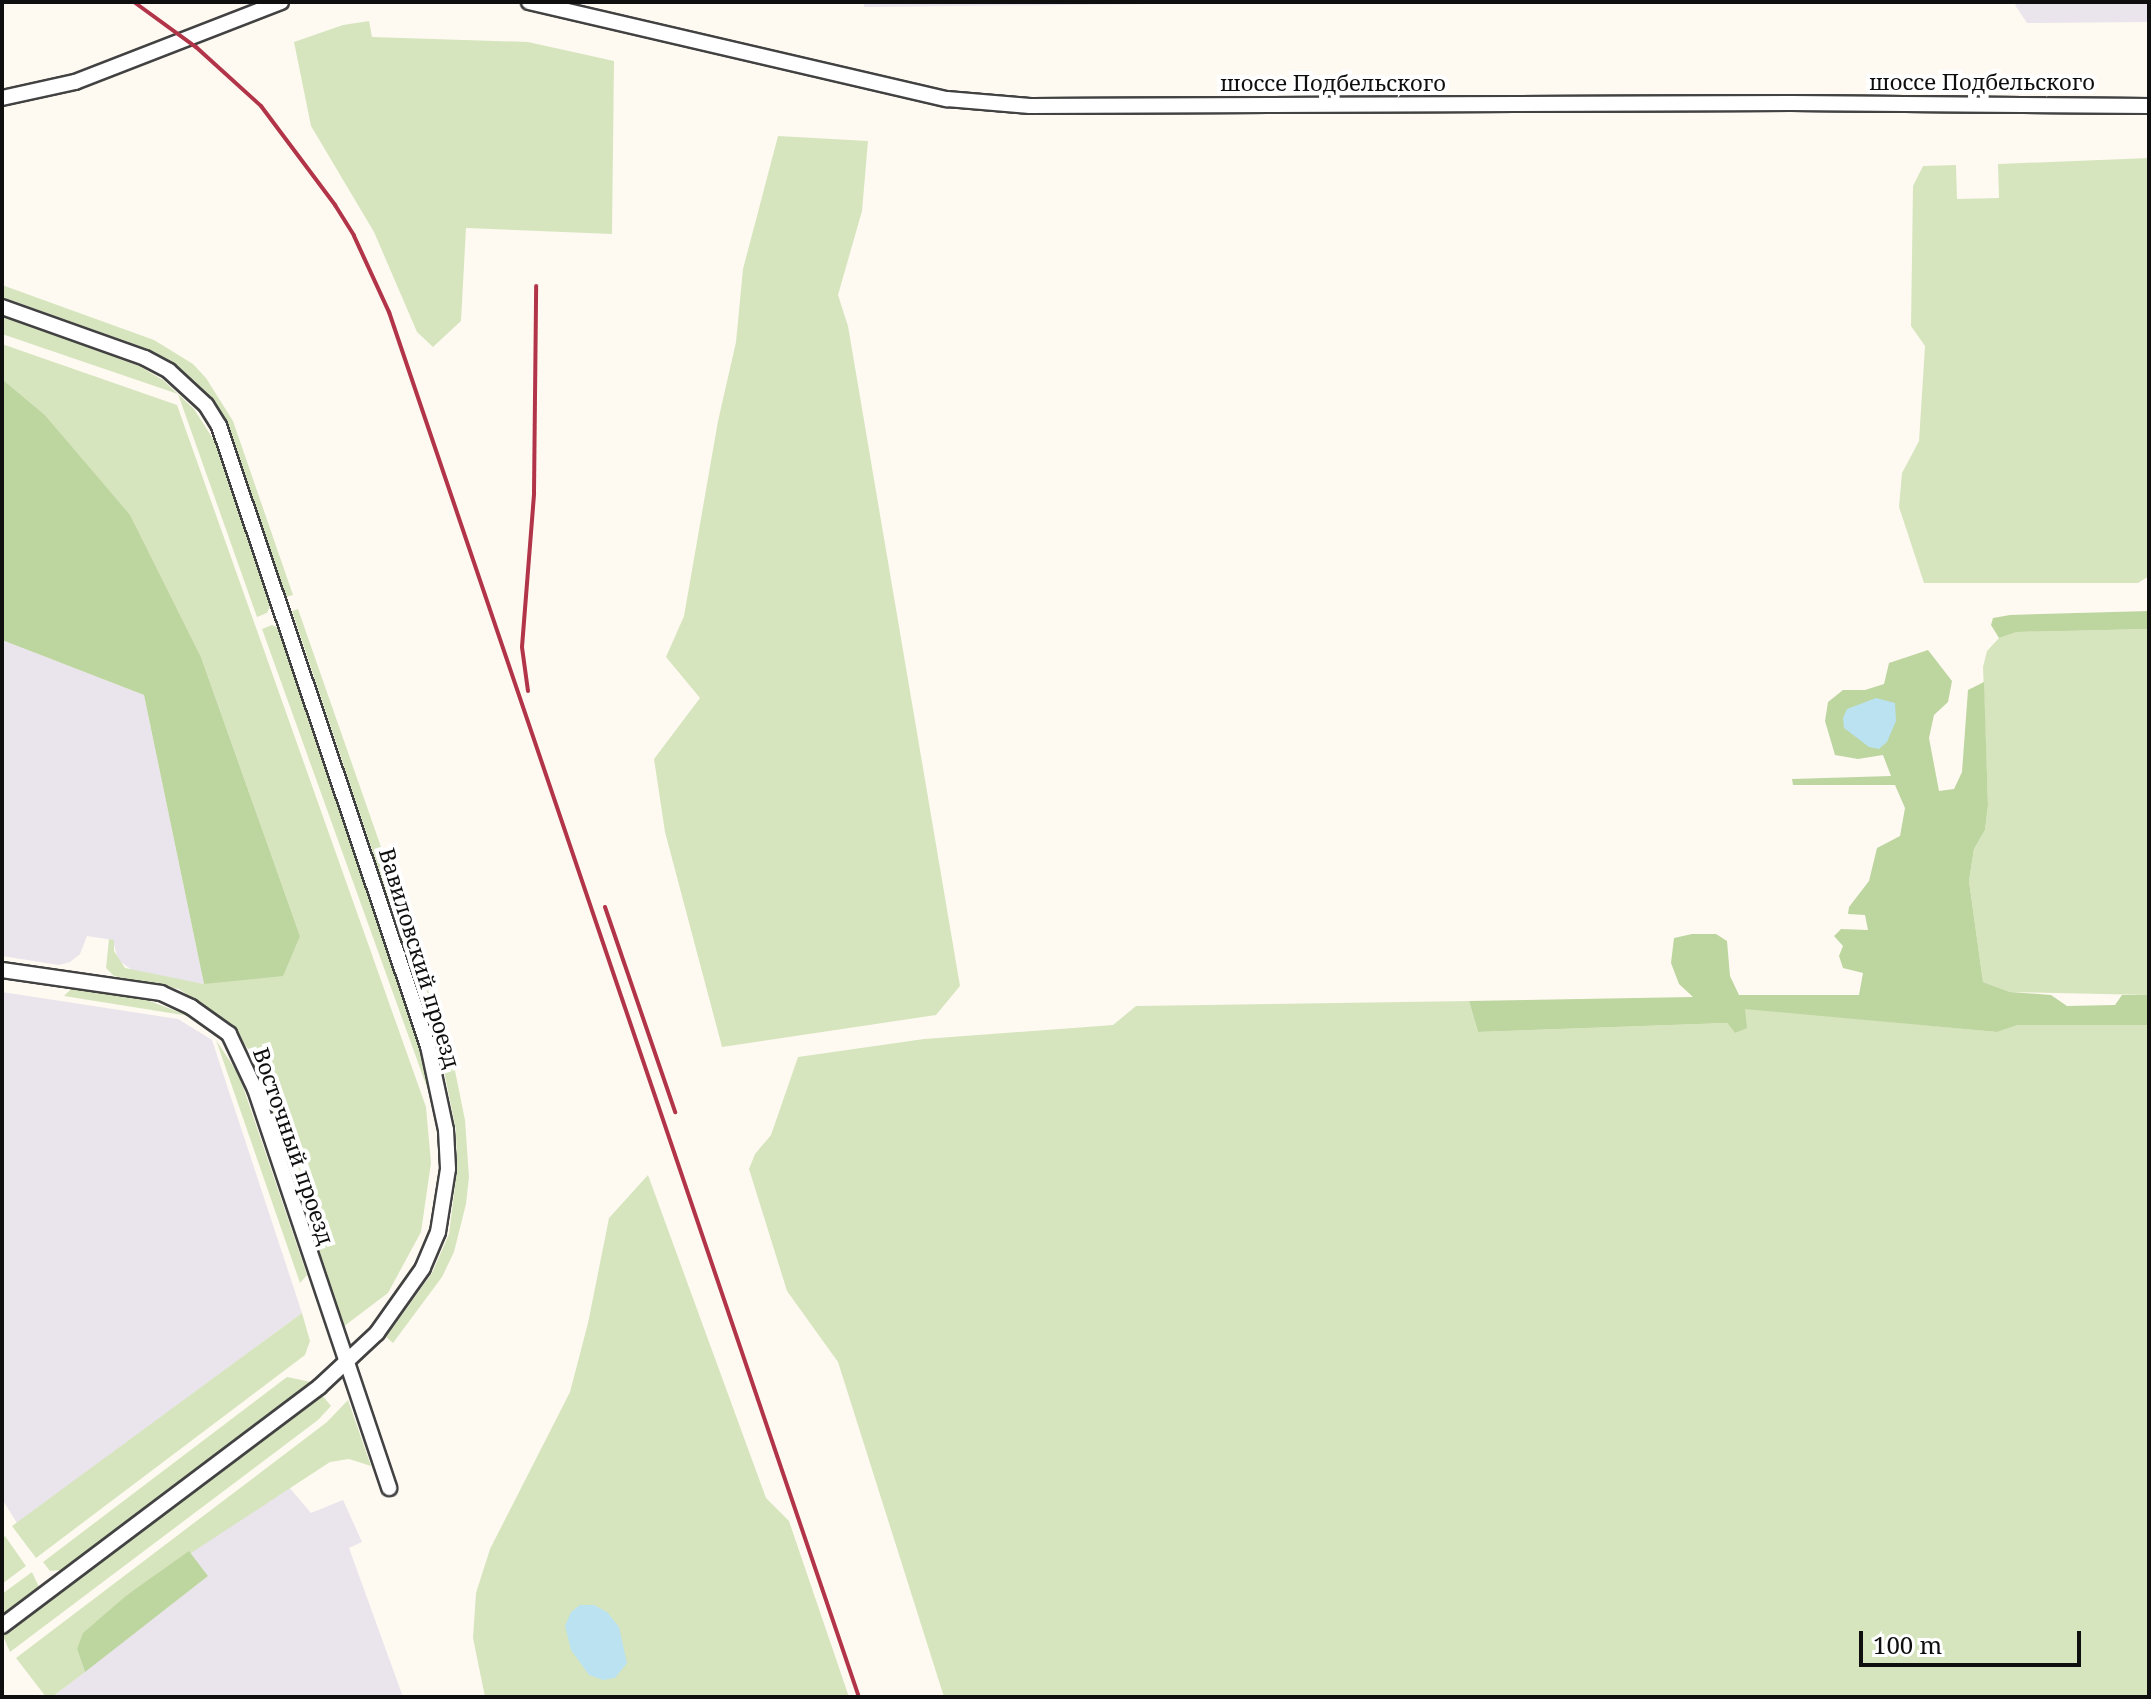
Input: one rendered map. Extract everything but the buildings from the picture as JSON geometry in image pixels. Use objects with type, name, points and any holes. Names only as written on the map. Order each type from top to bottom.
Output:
[{"type":"street","points":[[2,98],[75,82],[281,2]]},
{"type":"street","name":"шоссе Подбельского","points":[[529,2],[947,99],[1030,106],[2149,106]]},
{"type":"street","name":"Вавиловский проезд","points":[[2,307],[145,358],[169,371],[206,405],[219,426],[428,1046],[446,1130],[448,1169],[438,1232],[423,1268],[402,1303],[346,1365],[2,1626]]},
{"type":"street","name":"Восточный проезд","points":[[2,970],[161,993],[191,1007],[229,1034],[255,1089],[389,1488]]},
{"type":"shaded area","points":[[864,2],[1335,2],[864,7]]},
{"type":"shaded area","points":[[2020,2],[2149,2],[2149,22],[2027,23],[2015,5]]},
{"type":"shaded area","points":[[2,640],[144,695],[204,984],[135,972],[118,960],[113,940],[87,936],[80,954],[70,962],[59,965],[2,956]]},
{"type":"shaded area","points":[[2,992],[178,1019],[212,1040],[302,1313],[17,1523],[2,1499]]},
{"type":"shaded area","points":[[288,1486],[311,1513],[343,1500],[362,1542],[349,1548],[403,1697],[52,1697],[208,1576],[189,1551]]},
{"type":"green space","points":[[369,21],[372,37],[528,42],[614,61],[612,234],[466,228],[461,321],[433,347],[417,332],[374,232],[311,126],[294,42],[343,25]]},
{"type":"green space","points":[[778,136],[868,141],[862,211],[838,295],[848,326],[960,986],[936,1015],[722,1047],[665,832],[654,759],[700,698],[666,657],[684,616],[718,421],[736,342],[743,269]]},
{"type":"green space","points":[[2149,158],[2149,576],[2138,583],[1924,583],[1899,507],[1902,473],[1919,441],[1925,346],[1911,326],[1913,186],[1923,166],[1956,165],[1957,199],[1999,198],[1998,164]]},
{"type":"green space","points":[[2,285],[154,340],[193,364],[206,378],[233,421],[293,595],[286,597],[227,424],[195,381],[148,349],[2,297]]},
{"type":"green space","points":[[2,315],[139,366],[163,380],[178,394],[2,334]]},
{"type":"green space","points":[[2,344],[177,405],[426,1107],[431,1163],[421,1232],[388,1293],[343,1327],[249,1050],[227,1022],[179,989],[114,976],[106,968],[109,939],[114,940],[114,951],[125,968],[204,984],[300,936],[201,657],[130,516],[45,415],[2,379]]},
{"type":"green space","points":[[2,379],[45,415],[130,515],[201,657],[300,936],[283,976],[204,984],[144,695],[2,640]]},
{"type":"green space","points":[[178,394],[194,409],[217,445],[271,604],[267,613],[257,617]]},
{"type":"green space","points":[[298,609],[451,1051],[465,1120],[469,1177],[454,1252],[442,1277],[393,1343],[386,1337],[432,1273],[449,1234],[457,1171],[456,1130],[441,1056],[292,611]]},
{"type":"green space","points":[[2149,611],[2149,629],[2017,632],[1999,638],[1991,625],[1993,618],[2010,615]]},
{"type":"green space","points":[[272,625],[279,628],[421,1048],[434,1107],[262,629]]},
{"type":"green space","points":[[2149,629],[2149,995],[2010,992],[1983,982],[1969,881],[1974,849],[1985,830],[1988,805],[1983,667],[1987,651],[1999,638],[2017,632]]},
{"type":"green space","points":[[1928,650],[1952,681],[1948,702],[1934,715],[1929,738],[1939,791],[1954,789],[1962,772],[1968,690],[1984,682],[1988,805],[1985,830],[1974,849],[1969,881],[1983,982],[2010,992],[2051,995],[2067,1006],[2115,1005],[2122,995],[2149,995],[2149,1025],[2018,1025],[1997,1032],[1745,1009],[1747,1028],[1735,1033],[1727,1023],[1478,1032],[1469,1001],[1693,997],[1679,984],[1671,963],[1674,938],[1692,934],[1716,934],[1727,941],[1730,976],[1739,995],[1859,995],[1863,973],[1843,968],[1839,956],[1843,946],[1834,936],[1841,929],[1868,930],[1865,915],[1848,914],[1849,907],[1869,881],[1877,848],[1900,836],[1905,808],[1895,785],[1793,785],[1792,779],[1891,776],[1883,755],[1858,759],[1835,755],[1825,721],[1828,702],[1843,690],[1865,690],[1884,684],[1889,663]]},
{"type":"green space","points":[[73,987],[142,998],[189,1016],[64,996]]},
{"type":"green space","points":[[1469,1001],[1478,1032],[1727,1023],[1735,1033],[1744,1008],[1997,1032],[2018,1025],[2149,1025],[2149,1697],[944,1697],[838,1362],[787,1291],[749,1169],[755,1154],[771,1135],[798,1057],[924,1039],[1113,1025],[1136,1006]]},
{"type":"green space","points":[[216,1040],[239,1075],[307,1275],[300,1283]]},
{"type":"green space","points":[[648,1175],[766,1498],[789,1521],[849,1697],[485,1697],[473,1638],[476,1593],[490,1549],[570,1392],[588,1323],[609,1218]]},
{"type":"green space","points":[[302,1313],[310,1341],[305,1355],[36,1558],[12,1526]]},
{"type":"green space","points":[[287,1377],[311,1382],[62,1570],[50,1571],[43,1562]]},
{"type":"green space","points":[[322,1395],[331,1406],[318,1420],[10,1652],[3,1636]]},
{"type":"green space","points":[[348,1400],[371,1466],[349,1459],[330,1462],[127,1595],[77,1649],[85,1672],[52,1697],[46,1697],[16,1658],[327,1422]]},
{"type":"green space","points":[[5,1536],[26,1566],[2,1584],[2,1539]]},
{"type":"green space","points":[[189,1551],[208,1576],[85,1672],[77,1649],[83,1633],[127,1595]]},
{"type":"green space","points":[[32,1572],[39,1587],[2,1615],[2,1594]]},
{"type":"water","points":[[1876,698],[1895,703],[1896,721],[1887,742],[1879,749],[1869,747],[1844,728],[1843,718],[1847,709]]},
{"type":"water","points":[[580,1605],[594,1605],[607,1612],[619,1627],[627,1663],[615,1678],[603,1680],[589,1675],[571,1650],[565,1626],[571,1612]]},
{"type":"railway","points":[[134,2],[196,47],[261,106],[335,205],[354,236],[389,312],[859,1697]]},
{"type":"railway","points":[[528,691],[522,647],[534,493],[536,286]]},
{"type":"railway","points":[[605,907],[675,1112]]}]
